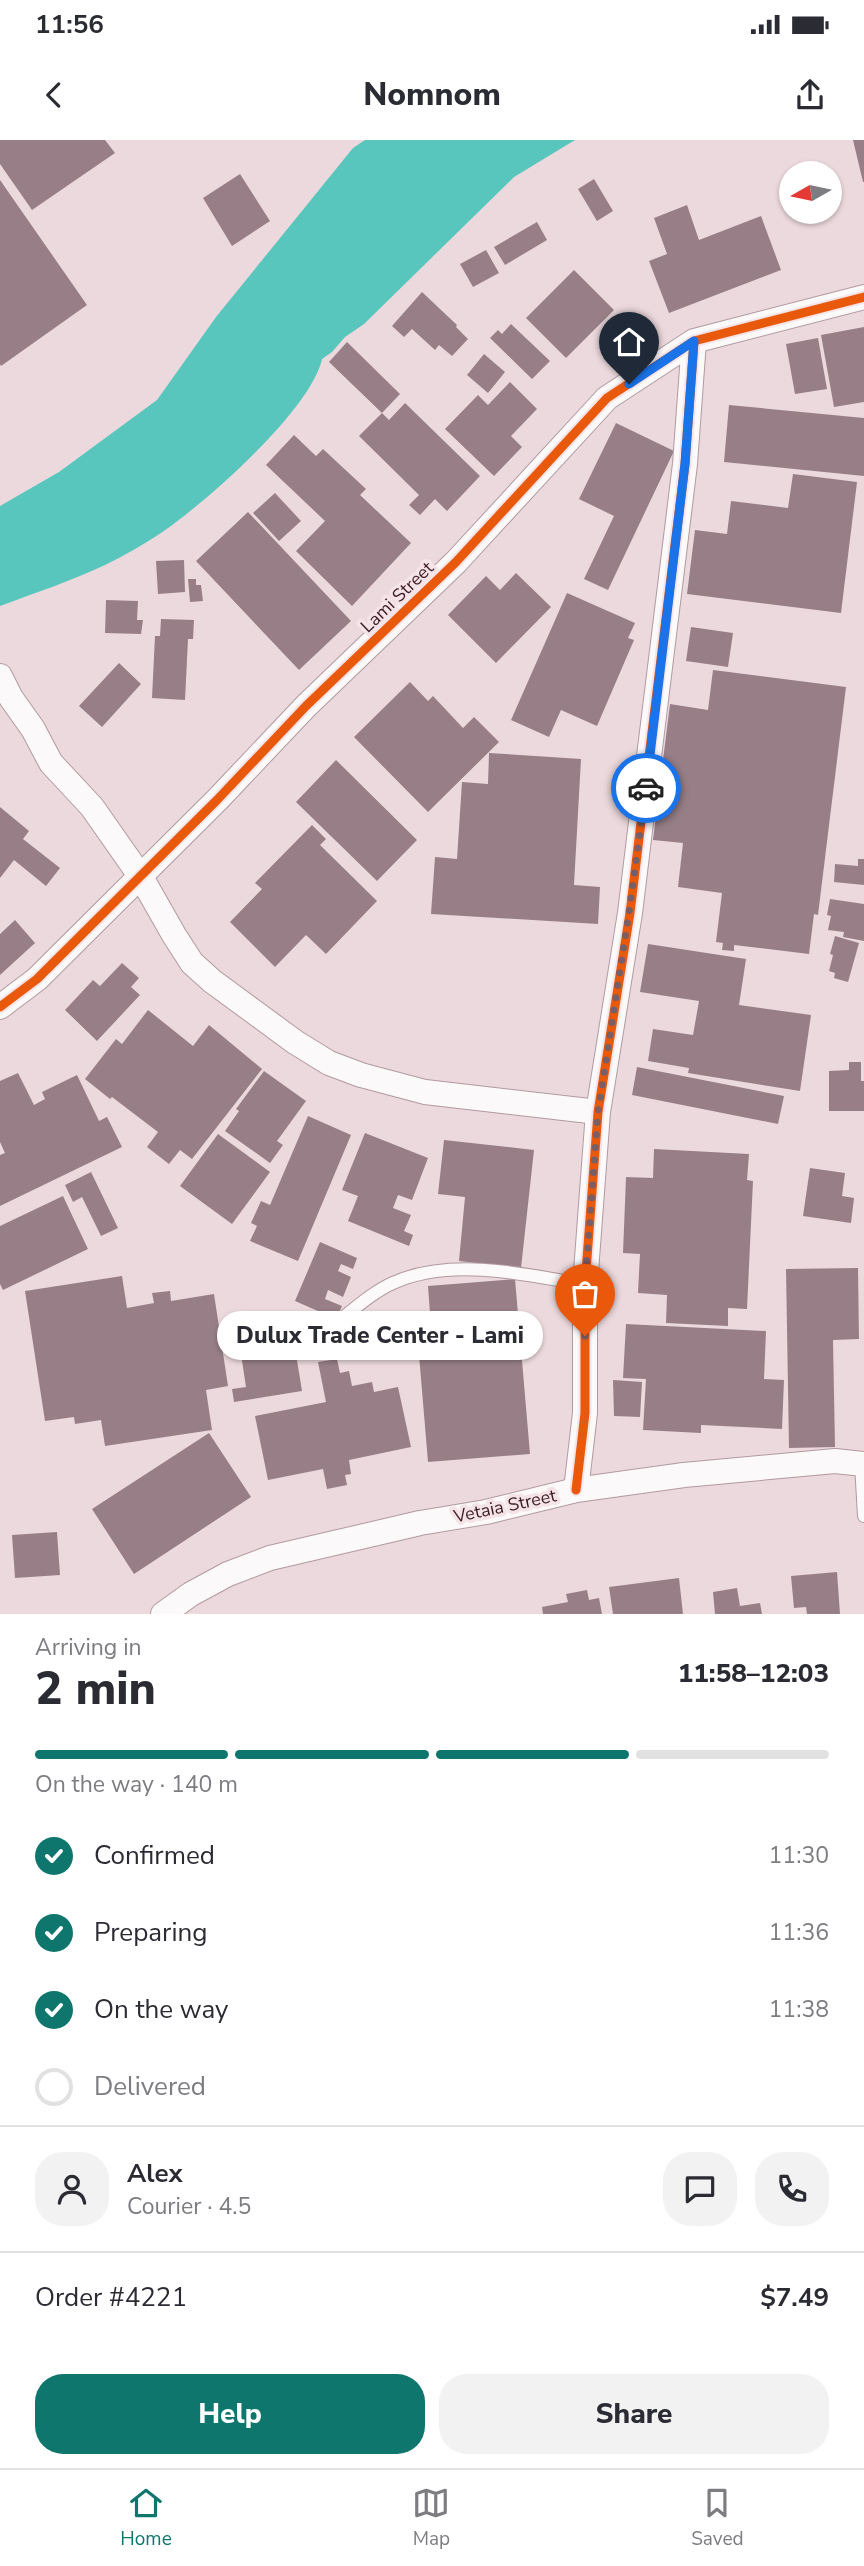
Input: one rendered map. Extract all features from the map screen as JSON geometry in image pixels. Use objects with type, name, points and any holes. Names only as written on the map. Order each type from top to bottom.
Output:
[{"type":"street","name":"Lami Street","points":[[0,1007],[37,979],[218,800],[306,706],[456,562],[607,398],[694,341],[864,297]]},
{"type":"street","points":[[576,1490],[585,1413],[585,1285],[598,1112],[646,781],[685,464],[694,341]]},
{"type":"street","points":[[0,676],[51,763],[92,807],[141,877],[192,963],[212,981],[295,1042],[329,1063],[361,1075],[436,1094],[598,1112]]},
{"type":"street","name":"Vetaia Street","points":[[163,1614],[191,1594],[228,1574],[271,1558],[576,1490],[684,1475],[835,1461],[862,1464]]},
{"type":"lane","points":[[327,1330],[390,1284],[416,1274],[456,1270],[511,1272],[585,1285]]},
{"type":"lane","points":[[862,1464],[864,1516]]},
{"type":"water","points":[[365,140],[575,140],[514,177],[364,324],[345,337],[322,359],[314,380],[278,429],[228,478],[180,519],[112,562],[0,606],[0,506],[59,472],[157,400],[216,317],[353,148]]},
{"type":"building","points":[[0,140],[105,140],[115,153],[32,210],[0,164]]},
{"type":"building","points":[[853,140],[864,140],[864,182],[863,182]]},
{"type":"building","points":[[240,174],[270,221],[232,246],[203,198]]},
{"type":"building","points":[[594,179],[613,211],[597,221],[578,189]]},
{"type":"building","points":[[0,180],[87,305],[1,366],[0,364]]},
{"type":"building","points":[[687,205],[699,240],[761,216],[781,270],[669,313],[649,261],[667,254],[654,218]]},
{"type":"building","points":[[537,222],[547,240],[505,265],[494,247]]},
{"type":"building","points":[[486,250],[499,273],[473,287],[460,264]]},
{"type":"building","points":[[574,270],[614,310],[566,358],[526,318]]},
{"type":"building","points":[[422,292],[468,339],[452,356],[439,345],[435,350],[412,329],[404,337],[392,326]]},
{"type":"building","points":[[511,324],[550,361],[532,379],[490,338],[498,330],[502,334]]},
{"type":"building","points":[[864,327],[864,402],[834,407],[821,335]]},
{"type":"building","points":[[818,338],[827,389],[795,394],[786,344]]},
{"type":"building","points":[[347,342],[400,394],[382,413],[329,362]]},
{"type":"building","points":[[484,354],[505,372],[488,393],[467,375]]},
{"type":"building","points":[[510,382],[537,409],[511,436],[522,447],[494,476],[445,429],[478,395],[488,405]]},
{"type":"building","points":[[405,403],[480,476],[447,511],[435,499],[420,515],[409,505],[419,495],[359,436],[382,413],[389,420]]},
{"type":"building","points":[[729,405],[864,418],[864,476],[724,462]]},
{"type":"building","points":[[616,423],[674,451],[608,590],[584,579],[614,516],[579,499]]},
{"type":"building","points":[[294,435],[316,456],[323,449],[366,489],[360,495],[411,543],[352,606],[296,551],[325,521],[266,465]]},
{"type":"building","points":[[793,474],[857,482],[841,613],[687,594],[695,530],[727,534],[731,501],[788,508]]},
{"type":"building","points":[[275,493],[301,521],[279,541],[253,513]]},
{"type":"building","points":[[248,512],[351,621],[299,670],[196,561]]},
{"type":"building","points":[[184,560],[185,592],[158,594],[156,561]]},
{"type":"building","points":[[516,573],[551,607],[496,663],[448,615],[486,576],[500,590]]},
{"type":"building","points":[[188,579],[196,579],[196,585],[201,585],[203,601],[190,602]]},
{"type":"building","points":[[567,593],[635,623],[628,638],[634,640],[597,726],[561,710],[549,737],[511,720]]},
{"type":"building","points":[[106,600],[138,601],[137,620],[143,620],[141,634],[105,633]]},
{"type":"building","points":[[161,619],[194,620],[193,639],[188,639],[185,700],[152,698],[155,636],[160,636]]},
{"type":"building","points":[[691,627],[733,633],[728,667],[686,661]]},
{"type":"building","points":[[119,663],[141,684],[102,727],[79,706]]},
{"type":"building","points":[[713,670],[846,687],[818,915],[814,914],[809,954],[734,945],[734,951],[722,950],[723,943],[716,942],[722,893],[678,887],[683,843],[653,840],[670,704],[708,710]]},
{"type":"building","points":[[410,682],[428,701],[433,696],[463,728],[474,717],[499,742],[428,812],[354,737]]},
{"type":"building","points":[[489,753],[581,759],[574,885],[600,887],[598,924],[431,914],[435,857],[457,859],[462,782],[488,784]]},
{"type":"building","points":[[336,760],[417,840],[377,881],[296,802]]},
{"type":"building","points":[[0,807],[29,831],[23,839],[60,868],[46,886],[14,860],[0,878]]},
{"type":"building","points":[[312,825],[326,839],[320,845],[377,901],[326,954],[306,935],[275,967],[230,922],[262,889],[255,883]]},
{"type":"building","points":[[858,859],[864,859],[864,885],[834,882],[835,864],[858,866]]},
{"type":"building","points":[[830,899],[864,904],[864,941],[843,937],[844,932],[828,930]]},
{"type":"building","points":[[15,920],[35,943],[0,975],[0,934]]},
{"type":"building","points":[[835,936],[859,943],[848,982],[834,978],[835,973],[829,971]]},
{"type":"building","points":[[648,944],[746,959],[739,1005],[811,1015],[800,1091],[688,1073],[689,1068],[648,1061],[653,1029],[693,1035],[699,1001],[640,992]]},
{"type":"building","points":[[122,963],[139,978],[131,987],[140,995],[97,1041],[65,1010],[93,980],[100,986]]},
{"type":"building","points":[[148,1010],[193,1046],[209,1025],[262,1069],[192,1159],[180,1150],[169,1164],[147,1147],[158,1132],[85,1079],[116,1039],[122,1044]]},
{"type":"building","points":[[849,1062],[861,1062],[864,1111],[829,1111],[829,1071],[849,1070]]},
{"type":"building","points":[[637,1067],[784,1096],[778,1124],[632,1095]]},
{"type":"building","points":[[264,1071],[306,1101],[277,1141],[283,1145],[270,1163],[225,1131],[239,1111],[236,1109]]},
{"type":"building","points":[[18,1073],[34,1105],[45,1099],[42,1092],[77,1075],[99,1121],[107,1117],[122,1147],[0,1206],[0,1155],[5,1153],[0,1142],[0,1081]]},
{"type":"building","points":[[308,1116],[351,1135],[298,1261],[250,1241],[257,1226],[251,1223],[261,1201],[270,1205]]},
{"type":"building","points":[[365,1133],[428,1158],[412,1200],[398,1195],[393,1208],[411,1215],[404,1231],[413,1235],[409,1246],[348,1221],[358,1196],[342,1190]]},
{"type":"building","points":[[218,1134],[270,1172],[232,1224],[180,1186]]},
{"type":"building","points":[[444,1140],[534,1150],[521,1268],[459,1261],[465,1197],[438,1194]]},
{"type":"building","points":[[654,1149],[749,1154],[747,1180],[753,1181],[747,1309],[728,1308],[728,1326],[666,1323],[667,1295],[638,1293],[640,1254],[623,1253],[626,1177],[653,1178]]},
{"type":"building","points":[[810,1168],[845,1173],[842,1196],[854,1198],[851,1223],[803,1216]]},
{"type":"building","points":[[91,1172],[118,1228],[101,1236],[82,1197],[73,1202],[65,1185]]},
{"type":"building","points":[[63,1196],[88,1249],[3,1290],[0,1284],[0,1226]]},
{"type":"building","points":[[320,1242],[357,1258],[353,1269],[341,1264],[338,1271],[351,1277],[343,1297],[328,1290],[325,1299],[342,1306],[336,1319],[295,1301]]},
{"type":"building","points":[[858,1268],[859,1339],[833,1340],[835,1447],[789,1448],[786,1269]]},
{"type":"building","points":[[122,1276],[127,1308],[154,1303],[152,1293],[170,1291],[171,1301],[214,1294],[228,1386],[206,1390],[212,1430],[105,1446],[101,1420],[75,1424],[74,1417],[45,1421],[25,1291]]},
{"type":"building","points":[[515,1279],[530,1454],[428,1462],[418,1343],[432,1341],[428,1286]]},
{"type":"building","points":[[306,1318],[312,1357],[297,1360],[302,1391],[234,1402],[232,1389],[246,1387],[237,1328]]},
{"type":"building","points":[[626,1324],[766,1331],[764,1379],[784,1380],[782,1429],[701,1425],[701,1433],[643,1430],[646,1379],[623,1378]]},
{"type":"building","points":[[337,1359],[340,1373],[349,1371],[352,1386],[372,1382],[374,1392],[398,1387],[411,1447],[349,1460],[351,1474],[345,1475],[347,1485],[327,1489],[323,1469],[268,1480],[255,1416],[326,1402],[318,1362]]},
{"type":"building","points":[[613,1380],[642,1382],[640,1417],[614,1416]]},
{"type":"building","points":[[209,1433],[251,1497],[134,1574],[92,1509]]},
{"type":"building","points":[[57,1532],[60,1575],[15,1578],[12,1535]]},
{"type":"building","points":[[837,1572],[840,1614],[807,1614],[806,1607],[794,1608],[791,1576]]},
{"type":"building","points":[[679,1578],[683,1614],[613,1614],[609,1587]]},
{"type":"building","points":[[737,1588],[740,1606],[760,1603],[762,1614],[715,1614],[713,1592]]},
{"type":"building","points":[[587,1590],[589,1600],[599,1598],[602,1614],[543,1614],[542,1607],[568,1602],[566,1594]]},
{"type":"cycle path","points":[[0,1007],[37,979],[217,800],[306,706],[456,562],[607,398],[694,341],[864,297]]},
{"type":"cycle path","points":[[576,1490],[585,1413],[585,1285],[598,1112],[630,913],[685,464],[694,341]]},
{"type":"way so far","points":[[585,1336],[585,1285],[598,1112],[646,788]]},
{"type":"place","name":"Dulux Trade Center - Lami","points":[[585,1336]]},
{"type":"route","points":[[629,384],[694,341],[685,464],[646,788]]}]
